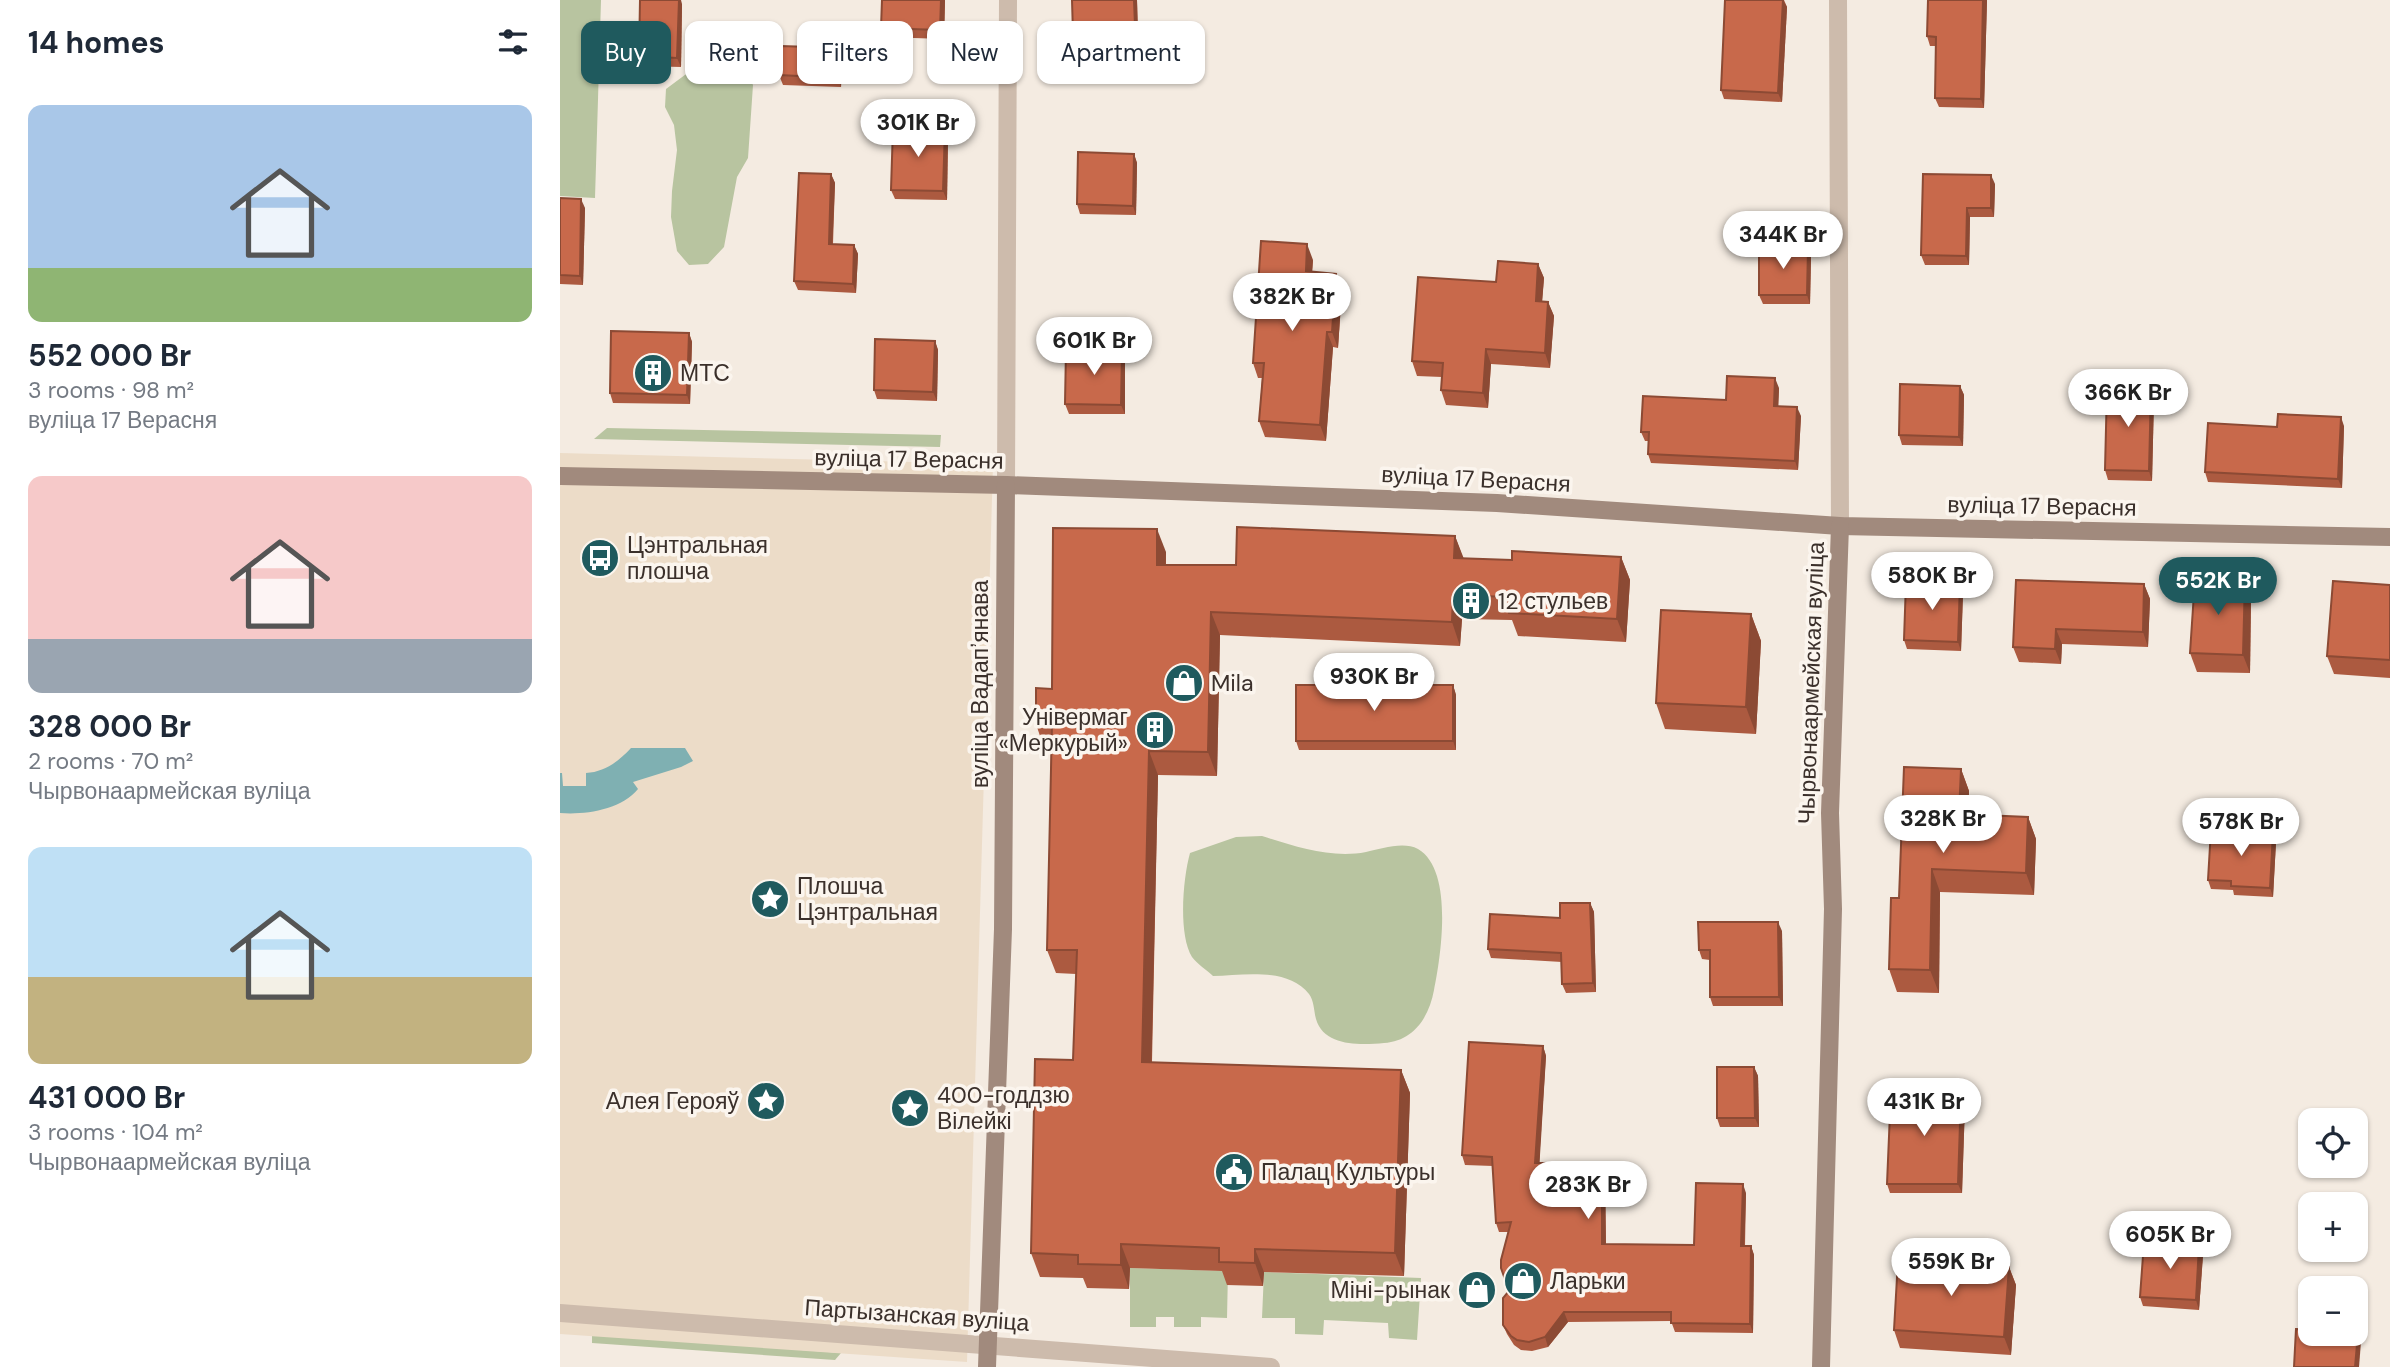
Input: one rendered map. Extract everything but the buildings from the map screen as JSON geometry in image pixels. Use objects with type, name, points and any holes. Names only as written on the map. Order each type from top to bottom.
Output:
[{"type":"street","name":"вуліца Вадапʼянава","points":[[986,1367],[1003,929],[1008,0]]},
{"type":"street","name":"Чырвонаармейская вуліца","points":[[1821,1367],[1833,909],[1830,813],[1840,526],[1838,0]]},
{"type":"street","name":"вуліца 17 Верасня","points":[[560,476],[1006,485],[1497,503],[1840,526],[2390,537]]},
{"type":"street","name":"Партызанская вуліца","points":[[560,1313],[1271,1367]]},
{"type":"green space","points":[[560,0],[601,0],[600,21],[581,21],[581,84],[598,84],[595,198],[560,196]]},
{"type":"green space","points":[[685,75],[685,84],[753,85],[748,158],[737,177],[724,247],[708,264],[689,265],[677,251],[671,217],[677,150],[674,125],[665,107],[666,89]]},
{"type":"green space","points":[[607,428],[941,435],[940,447],[594,439]]},
{"type":"green space","points":[[1262,836],[1339,854],[1406,846],[1418,849],[1429,860],[1437,875],[1441,894],[1440,957],[1432,1000],[1424,1018],[1404,1038],[1365,1044],[1335,1039],[1320,1028],[1311,997],[1300,985],[1264,974],[1213,976],[1192,957],[1183,921],[1185,877],[1190,853],[1236,837]]},
{"type":"green space","points":[[1130,1268],[1228,1271],[1227,1318],[1201,1317],[1201,1327],[1174,1327],[1174,1317],[1156,1317],[1156,1327],[1130,1327]]},
{"type":"green space","points":[[1264,1272],[1421,1278],[1417,1340],[1389,1338],[1388,1323],[1324,1320],[1323,1335],[1295,1334],[1295,1318],[1262,1318]]},
{"type":"green space","points":[[592,1334],[841,1353],[835,1360],[592,1343]]},
{"type":"shaded area","name":"Плошча Цэнтральная","points":[[560,453],[993,464],[967,1362],[560,1334]]},
{"type":"water","points":[[631,748],[685,748],[693,761],[633,782],[638,789],[631,796],[602,810],[560,813],[560,773],[563,786],[586,786],[586,773],[611,765]]},
{"type":"place","name":"МТС","points":[[653,373]]},
{"type":"place","name":"Цэнтральная плошча","points":[[600,558]]},
{"type":"place","name":"12 стульев","points":[[1471,601]]},
{"type":"place","name":"Mila","points":[[1184,683]]},
{"type":"place","name":"Універмаг «Меркурый»","points":[[1155,730]]},
{"type":"place","name":"Плошча Цэнтральная","points":[[770,899]]},
{"type":"place","name":"Алея Герояў","points":[[766,1101]]},
{"type":"place","name":"400-годдзю Вілейкі","points":[[910,1108]]},
{"type":"place","name":"Палац Культуры","points":[[1234,1172]]},
{"type":"place","name":"Ларьки","points":[[1523,1281]]},
{"type":"place","name":"Міні-рынак","points":[[1477,1290]]}]
